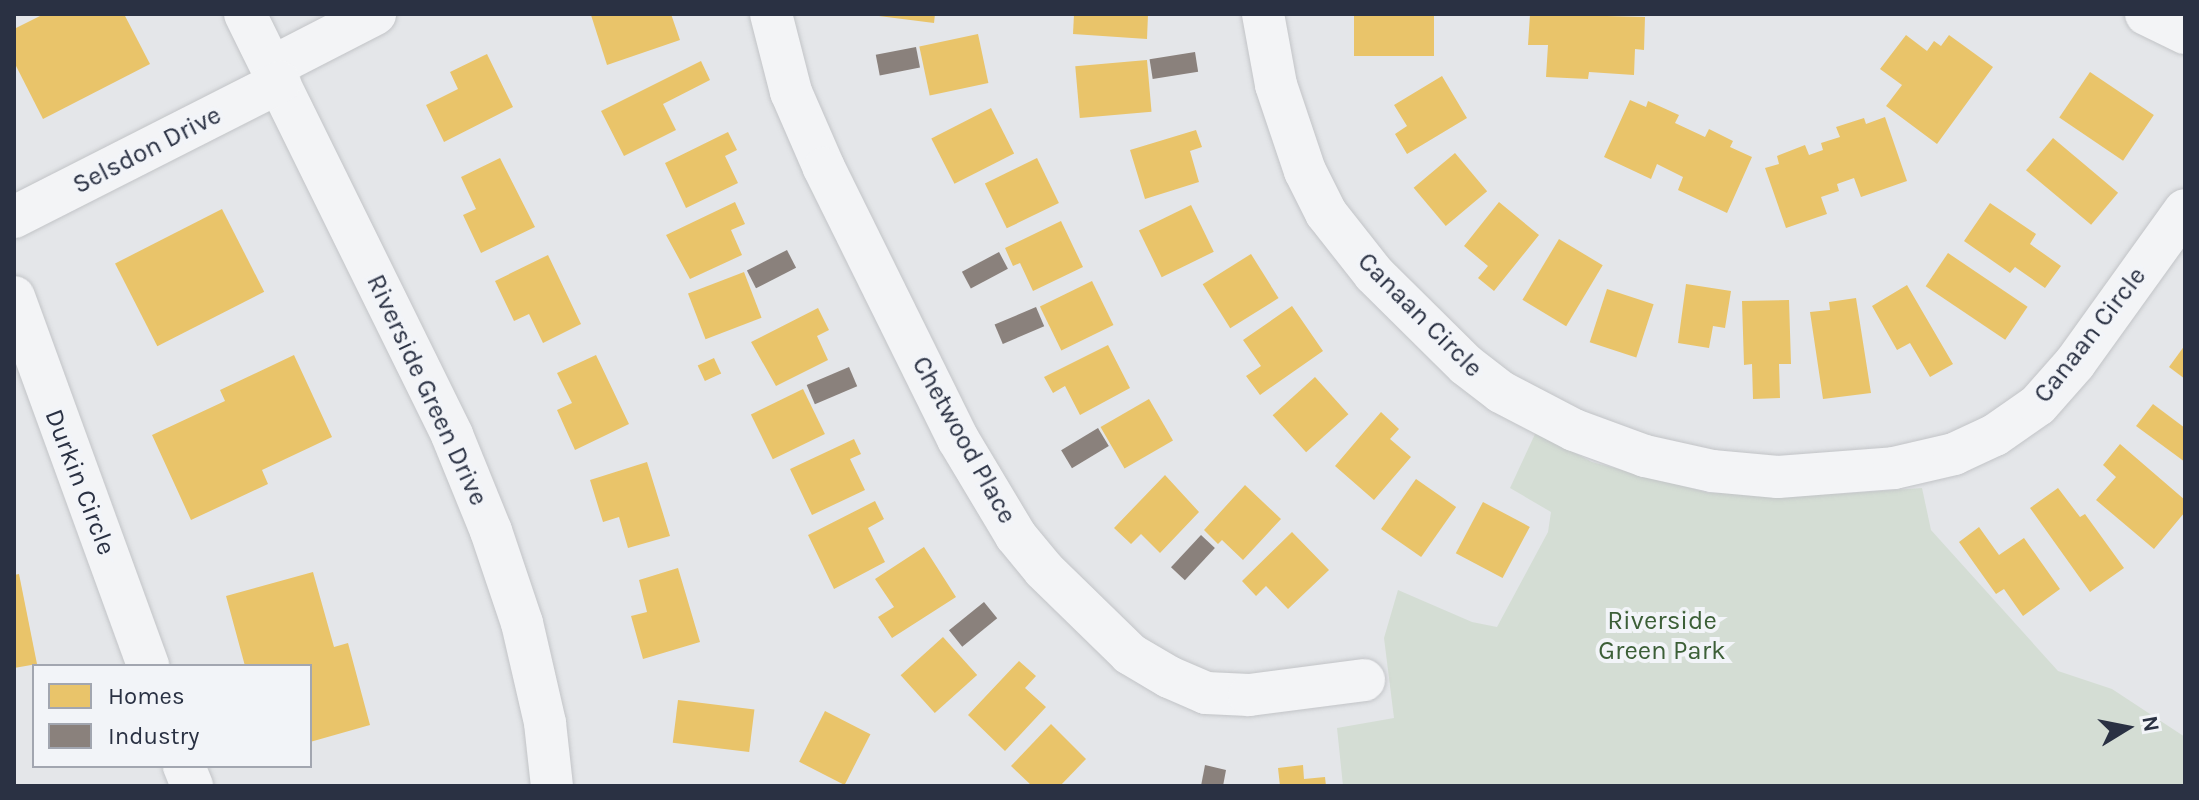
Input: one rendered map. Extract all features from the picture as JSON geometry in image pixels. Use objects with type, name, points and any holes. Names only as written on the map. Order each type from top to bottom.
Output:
[{"type":"street","name":"Riverside Green Drive","points":[[245,14],[452,435],[491,531],[522,623],[545,723],[552,786]]},
{"type":"street","name":"Selsdon Drive","points":[[14,217],[276,75],[375,14]]},
{"type":"street","name":"Chetwood Place","points":[[771,14],[791,92],[824,168],[958,439],[1016,536],[1044,570],[1130,654],[1169,677],[1206,693],[1249,695],[1364,680]]},
{"type":"street","name":"Canaan Circle","points":[[1263,14],[1276,85],[1305,171],[1326,213],[1374,274],[1466,365],[1501,392],[1574,430],[1645,456],[1699,468],[1778,477],[1894,468],[1977,445],[2018,421],[2065,374],[2185,210]]},
{"type":"street","points":[[2146,14],[2185,33]]},
{"type":"street","name":"Durkin Circle","points":[[14,297],[147,664]]},
{"type":"green space","name":"Riverside Green Park","points":[[1536,432],[1592,462],[1709,493],[1838,494],[1922,488],[1931,530],[2058,671],[2112,689],[2185,737],[2185,786],[1343,786],[1337,728],[1394,718],[1384,638],[1398,590],[1472,622],[1497,627],[1548,532],[1551,512],[1510,488]]},
{"type":"building: Homes","points":[[44,14],[124,14],[150,64],[43,119],[14,62],[14,29]]},
{"type":"building: Homes","points":[[671,14],[680,40],[607,65],[591,15]]},
{"type":"building: Homes","points":[[863,14],[935,14],[934,23]]},
{"type":"building: Homes","points":[[1074,14],[1148,14],[1147,39],[1073,34]]},
{"type":"building: Homes","points":[[1354,14],[1434,14],[1434,56],[1354,56]]},
{"type":"building: Homes","points":[[1530,14],[1645,17],[1644,50],[1635,49],[1634,75],[1589,72],[1588,79],[1546,77],[1548,45],[1528,45]]},
{"type":"building: Homes","points":[[978,34],[988,83],[930,95],[919,46]]},
{"type":"building: Homes","points":[[1906,35],[1927,51],[1934,41],[1941,46],[1949,35],[1993,67],[1937,144],[1886,106],[1902,85],[1880,69]]},
{"type":"building: Homes","points":[[487,54],[513,107],[444,142],[426,105],[458,89],[450,72]]},
{"type":"building: Homes","points":[[1147,60],[1152,112],[1080,118],[1075,66]]},
{"type":"building: Homes","points":[[701,61],[710,80],[663,104],[676,130],[624,156],[601,111]]},
{"type":"building: Homes","points":[[2090,72],[2154,115],[2123,161],[2059,118]]},
{"type":"building: Homes","points":[[1442,76],[1467,118],[1407,154],[1395,134],[1407,126],[1394,105]]},
{"type":"building: Homes","points":[[1630,100],[1646,107],[1648,101],[1679,115],[1675,123],[1705,137],[1709,129],[1733,141],[1730,147],[1752,157],[1727,213],[1678,190],[1683,177],[1657,164],[1651,179],[1604,157]]},
{"type":"building: Homes","points":[[991,108],[1014,153],[954,184],[931,138]]},
{"type":"building: Homes","points":[[1885,117],[1907,181],[1861,197],[1854,178],[1837,184],[1839,191],[1821,197],[1827,214],[1786,228],[1765,168],[1779,164],[1777,156],[1805,145],[1809,155],[1823,150],[1821,143],[1840,137],[1836,127],[1864,118],[1866,124]]},
{"type":"building: Homes","points":[[1196,130],[1202,147],[1190,151],[1199,182],[1145,199],[1130,150]]},
{"type":"building: Homes","points":[[728,132],[737,150],[725,156],[738,183],[686,208],[665,163]]},
{"type":"building: Homes","points":[[2053,138],[2118,193],[2091,225],[2026,170]]},
{"type":"building: Homes","points":[[1455,153],[1487,191],[1446,226],[1414,188]]},
{"type":"building: Homes","points":[[500,158],[535,227],[481,253],[463,215],[476,209],[461,177]]},
{"type":"building: Homes","points":[[1037,158],[1059,203],[1007,228],[985,183]]},
{"type":"building: Homes","points":[[735,202],[745,224],[731,230],[742,255],[690,279],[666,235]]},
{"type":"building: Homes","points":[[1499,202],[1539,235],[1494,291],[1478,278],[1488,266],[1464,246]]},
{"type":"building: Homes","points":[[1990,203],[2036,234],[2030,244],[2061,266],[2045,288],[2015,267],[2010,273],[1964,241]]},
{"type":"building: Homes","points":[[1191,205],[1214,252],[1162,277],[1139,230]]},
{"type":"building: Homes","points":[[222,209],[264,292],[157,346],[115,263]]},
{"type":"building: Homes","points":[[1061,221],[1083,267],[1033,291],[1020,263],[1013,266],[1005,248]]},
{"type":"building: Homes","points":[[1559,239],[1603,265],[1566,326],[1522,300]]},
{"type":"building: Homes","points":[[1948,253],[2028,307],[2005,340],[1926,286]]},
{"type":"building: Homes","points":[[1251,254],[1279,298],[1230,328],[1203,284]]},
{"type":"building: Homes","points":[[548,255],[581,324],[543,343],[529,314],[514,321],[495,281]]},
{"type":"building: Homes","points":[[744,272],[762,318],[706,339],[688,294]]},
{"type":"building: Homes","points":[[1092,281],[1113,325],[1061,350],[1040,306]]},
{"type":"building: Homes","points":[[1686,284],[1731,291],[1725,328],[1713,326],[1709,348],[1678,343]]},
{"type":"building: Homes","points":[[1907,285],[1953,364],[1930,377],[1910,343],[1897,350],[1872,306]]},
{"type":"building: Homes","points":[[1607,289],[1654,304],[1636,357],[1590,342]]},
{"type":"building: Homes","points":[[1856,298],[1871,393],[1823,399],[1810,312],[1830,310],[1829,302]]},
{"type":"building: Homes","points":[[1789,300],[1791,364],[1779,364],[1780,398],[1753,399],[1752,364],[1744,365],[1742,301]]},
{"type":"building: Homes","points":[[1292,306],[1323,351],[1260,395],[1246,376],[1261,366],[1243,340]]},
{"type":"building: Homes","points":[[818,308],[829,330],[817,336],[828,360],[776,386],[751,342]]},
{"type":"building: Homes","points":[[1108,345],[1130,388],[1080,415],[1065,386],[1053,393],[1044,377]]},
{"type":"building: Homes","points":[[2185,345],[2185,379],[2169,367]]},
{"type":"building: Homes","points":[[294,355],[332,437],[262,470],[268,484],[191,520],[152,435],[225,401],[220,390]]},
{"type":"building: Homes","points":[[596,355],[629,424],[575,450],[557,410],[572,403],[557,373]]},
{"type":"building: Homes","points":[[714,358],[721,373],[705,381],[698,366]]},
{"type":"building: Homes","points":[[1315,377],[1348,414],[1306,452],[1273,415]]},
{"type":"building: Homes","points":[[803,389],[825,434],[773,459],[751,414]]},
{"type":"building: Homes","points":[[1149,399],[1173,441],[1125,469],[1101,427]]},
{"type":"building: Homes","points":[[2153,404],[2185,428],[2185,462],[2136,426]]},
{"type":"building: Homes","points":[[1381,412],[1399,429],[1390,439],[1411,457],[1374,500],[1335,466]]},
{"type":"building: Homes","points":[[854,439],[861,454],[850,459],[865,490],[812,515],[790,469]]},
{"type":"building: Homes","points":[[2120,444],[2185,500],[2185,512],[2154,549],[2096,500],[2116,477],[2103,465]]},
{"type":"building: Homes","points":[[647,462],[670,536],[628,548],[619,517],[603,522],[590,480]]},
{"type":"building: Homes","points":[[1165,475],[1199,512],[1160,553],[1141,534],[1131,544],[1114,528]]},
{"type":"building: Homes","points":[[1416,479],[1456,507],[1421,557],[1381,529]]},
{"type":"building: Homes","points":[[1245,485],[1281,519],[1243,560],[1222,540],[1218,544],[1204,530]]},
{"type":"building: Homes","points":[[2058,488],[2080,517],[2085,514],[2124,568],[2090,592],[2030,508]]},
{"type":"building: Homes","points":[[875,501],[884,519],[868,528],[885,562],[834,589],[808,535]]},
{"type":"building: Homes","points":[[1483,502],[1530,527],[1503,578],[1456,553]]},
{"type":"building: Homes","points":[[1979,527],[1999,555],[2024,538],[2060,589],[2023,616],[2004,589],[1996,594],[1959,542]]},
{"type":"building: Homes","points":[[1292,532],[1329,570],[1288,609],[1266,586],[1256,596],[1242,581]]},
{"type":"building: Homes","points":[[924,547],[956,597],[892,638],[878,617],[894,607],[875,579]]},
{"type":"building: Homes","points":[[678,568],[700,642],[643,659],[631,616],[647,612],[639,580]]},
{"type":"building: Homes","points":[[313,572],[334,647],[348,643],[370,725],[312,741],[312,664],[244,664],[226,596]]},
{"type":"building: Homes","points":[[19,574],[37,664],[14,668],[14,575]]},
{"type":"building: Homes","points":[[943,637],[977,675],[935,713],[901,675]]},
{"type":"building: Homes","points":[[1019,661],[1036,676],[1025,688],[1046,707],[1005,751],[968,715]]},
{"type":"building: Homes","points":[[678,700],[754,709],[749,752],[673,743]]},
{"type":"building: Homes","points":[[825,711],[870,734],[845,785],[799,762]]},
{"type":"building: Homes","points":[[1051,724],[1086,759],[1060,786],[1032,786],[1011,766]]},
{"type":"building: Homes","points":[[1303,765],[1304,779],[1325,777],[1326,786],[1280,786],[1278,768]]},
{"type":"building: Industry","points":[[916,47],[920,68],[880,75],[876,55]]},
{"type":"building: Industry","points":[[1195,52],[1198,72],[1153,79],[1150,59]]},
{"type":"building: Industry","points":[[787,250],[796,268],[756,288],[747,270]]},
{"type":"building: Industry","points":[[999,252],[1008,269],[971,288],[962,272]]},
{"type":"building: Industry","points":[[1036,307],[1044,326],[1003,344],[995,325]]},
{"type":"building: Industry","points":[[849,367],[857,386],[815,404],[807,385]]},
{"type":"building: Industry","points":[[1098,428],[1109,446],[1072,468],[1061,450]]},
{"type":"building: Industry","points":[[1201,535],[1215,548],[1185,580],[1171,567]]},
{"type":"building: Industry","points":[[984,602],[997,618],[962,647],[949,630]]},
{"type":"building: Industry","points":[[1205,765],[1226,770],[1223,786],[1201,786]]}]
